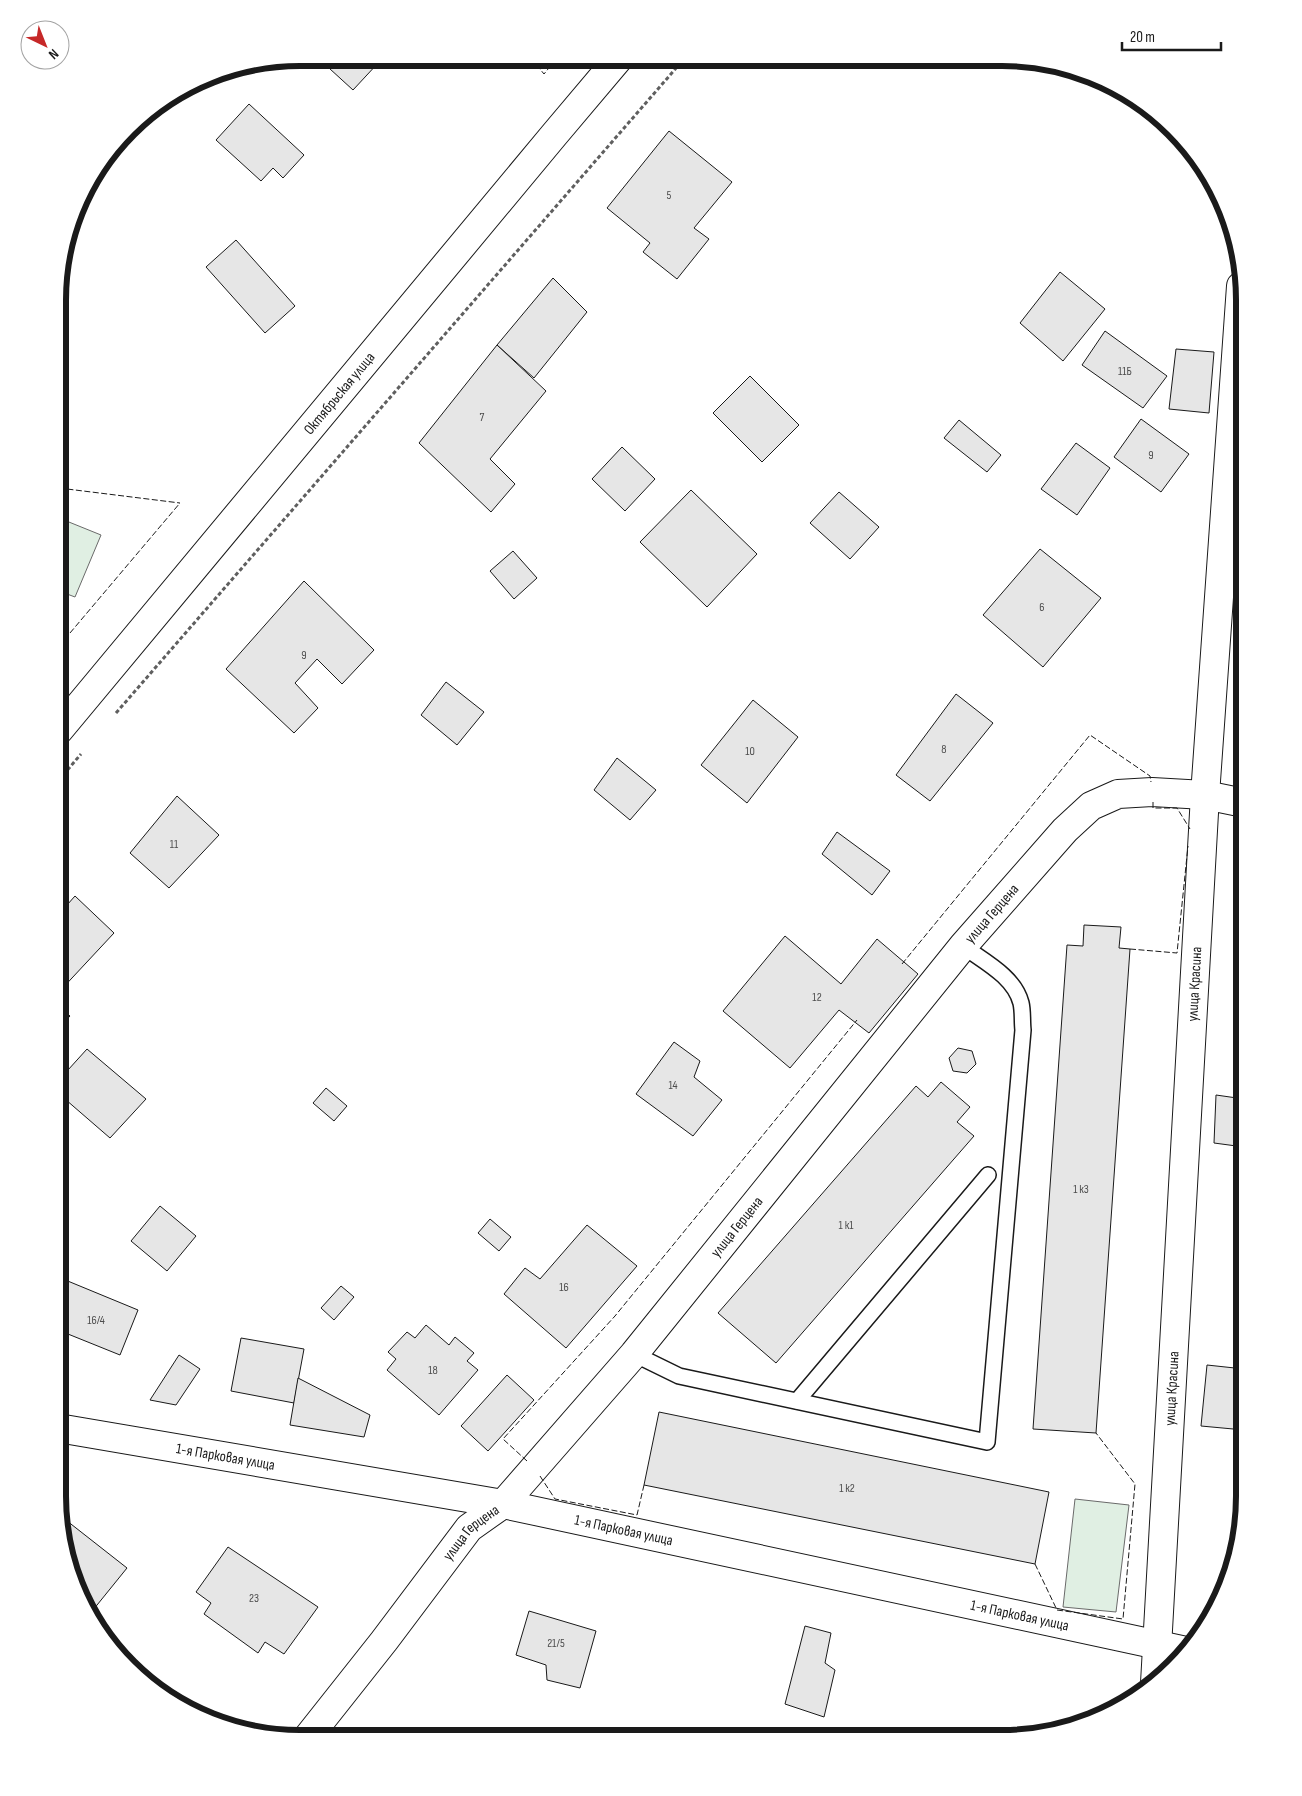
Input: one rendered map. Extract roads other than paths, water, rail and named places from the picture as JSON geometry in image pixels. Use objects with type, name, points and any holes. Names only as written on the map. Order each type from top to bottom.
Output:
[{"type":"street","name":"Октябрьская улица","points":[[66,722],[612,66]]},
{"type":"street","name":"улица Красина","points":[[1156,1672],[1205,795],[1236,357]]},
{"type":"street","name":"улица Герцена","points":[[314,1730],[384,1641],[469,1528],[504,1504],[634,1354],[963,946],[1064,830],[1090,806],[1118,794],[1152,792],[1205,795],[1236,801]]},
{"type":"street","name":"1-я Парковая улица","points":[[66,1429],[504,1504],[1178,1650]]},
{"type":"lane","points":[[634,1354],[679,1376],[987,1442],[1023,1030],[1021,1003],[1013,986],[1000,973],[963,946]]},
{"type":"lane","points":[[797,1401],[988,1175]]}]
